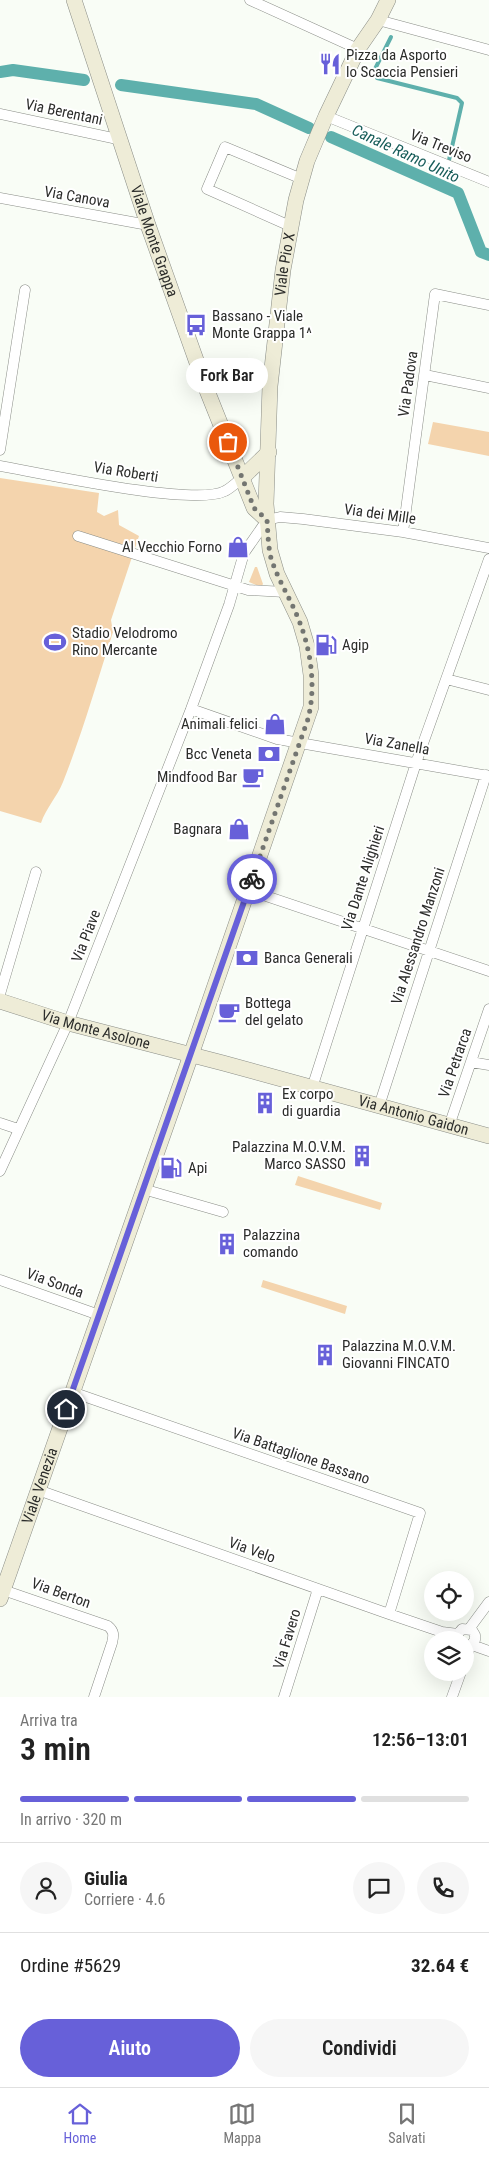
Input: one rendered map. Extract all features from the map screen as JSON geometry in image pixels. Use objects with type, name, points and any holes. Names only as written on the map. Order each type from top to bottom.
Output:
[{"type":"main road","name":"Viale Monte Grappa","points":[[74,0],[122,140],[148,225],[206,388],[254,508],[267,520]]},
{"type":"main road","name":"Viale Pio X","points":[[270,550],[267,520],[270,386],[290,226],[302,179],[326,116],[358,49],[378,20],[388,0]]},
{"type":"main road","points":[[243,477],[269,452]]},
{"type":"main road","name":"Viale Venezia","points":[[1,1593],[191,1056],[311,707],[311,675],[304,634],[277,574],[270,550]]},
{"type":"main road","name":"Via Monte Asolone","points":[[0,1001],[68,1023],[191,1056]]},
{"type":"main road","name":"Via Antonio Gaidon","points":[[191,1056],[489,1136]]},
{"type":"street","points":[[250,0],[358,49]]},
{"type":"street","points":[[378,20],[489,50]]},
{"type":"street","name":"Via Berentani","points":[[0,114],[122,140]]},
{"type":"street","name":"Via Treviso","points":[[326,116],[489,182]]},
{"type":"street","points":[[290,226],[207,189],[225,147],[302,179]]},
{"type":"street","name":"Via Canova","points":[[0,198],[148,225]]},
{"type":"street","points":[[0,450],[25,290]]},
{"type":"street","name":"Via Padova","points":[[403,532],[435,294],[489,305]]},
{"type":"street","points":[[425,374],[489,388]]},
{"type":"street","name":"Via Roberti","points":[[0,466],[116,486],[197,496],[224,492],[243,477]]},
{"type":"street","name":"Via dei Mille","points":[[267,520],[280,517],[403,532],[489,548]]},
{"type":"street","name":"Via Piave","points":[[0,1171],[68,1023],[191,709],[244,553],[267,520]]},
{"type":"street","points":[[78,536],[234,586],[258,592],[285,592]]},
{"type":"street","points":[[244,553],[253,546],[270,550]]},
{"type":"street","name":"Via Dante Alighieri","points":[[312,1088],[416,763],[489,559]]},
{"type":"street","points":[[446,679],[489,690]]},
{"type":"street","points":[[191,709],[277,739],[300,742]]},
{"type":"street","name":"Via Zanella","points":[[300,742],[487,776]]},
{"type":"street","name":"Via Alessandro Manzoni","points":[[379,1106],[487,776]]},
{"type":"street","points":[[0,994],[36,872]]},
{"type":"street","points":[[248,890],[489,971]]},
{"type":"street","name":"Via Petrarca","points":[[449,1126],[489,1009]]},
{"type":"street","points":[[471,1062],[489,1066]]},
{"type":"street","points":[[0,1123],[18,1129]]},
{"type":"street","points":[[143,1190],[223,1212]]},
{"type":"street","name":"Via Sonda","points":[[0,1280],[99,1315]]},
{"type":"street","name":"Via Battaglione Bassano","points":[[72,1392],[420,1513],[389,1614]]},
{"type":"street","name":"Via Velo","points":[[38,1490],[439,1631]]},
{"type":"street","name":"Via Favero","points":[[284,1697],[318,1589]]},
{"type":"street","name":"Via Berton","points":[[1,1593],[108,1626],[112,1630],[114,1636],[94,1697]]},
{"type":"street","points":[[472,1631],[469,1629],[489,1602]]},
{"type":"street","name":"Via Velo","points":[[461,1631],[462,1629],[469,1629]]},
{"type":"street","points":[[474,1647],[489,1651]]},
{"type":"street","points":[[452,1697],[458,1681]]},
{"type":"shaded area","points":[[433,422],[489,432],[489,456],[428,444]]},
{"type":"shaded area","name":"Stadio Velodromo Rino Mercante","points":[[0,478],[99,493],[97,512],[104,516],[118,510],[119,525],[139,536],[111,620],[113,632],[77,745],[61,787],[41,823],[0,811]]},
{"type":"shaded area","points":[[255,567],[257,567],[263,584],[261,587],[249,582]]},
{"type":"shaded area","points":[[298,1176],[382,1203],[380,1210],[295,1185]]},
{"type":"shaded area","points":[[263,1280],[347,1306],[345,1314],[261,1287]]},
{"type":"waterway","points":[[391,37],[374,71],[377,78],[457,98],[462,103],[449,160]]},
{"type":"waterway","name":"Canale Ramo Unito","points":[[0,72],[13,70],[84,80]]},
{"type":"waterway","name":"Canale Ramo Unito","points":[[121,85],[256,104],[309,128]]},
{"type":"waterway","name":"Canale Ramo Unito","points":[[331,137],[458,193],[481,252],[489,255]]},
{"type":"way so far","points":[[228,442],[254,508],[267,520],[272,559],[277,574],[300,622],[307,646],[312,692],[308,719],[252,879]]},
{"type":"place","name":"Pizza da Asporto lo Scaccia Pensieri","points":[[330,64]]},
{"type":"place","name":"Bassano - Viale Monte Grappa 1^","points":[[196,325]]},
{"type":"place","name":"Fork Bar","points":[[228,442]]},
{"type":"place","name":"Al Vecchio Forno","points":[[238,547]]},
{"type":"place","name":"Stadio Velodromo Rino Mercante","points":[[55,642]]},
{"type":"place","name":"Agip","points":[[326,645]]},
{"type":"place","name":"Animali felici","points":[[275,724]]},
{"type":"place","name":"Bcc Veneta","points":[[269,754]]},
{"type":"place","name":"Mindfood Bar","points":[[253,777]]},
{"type":"place","name":"Bagnara","points":[[239,829]]},
{"type":"place","name":"Banca Generali","points":[[247,958]]},
{"type":"place","name":"Bottega del gelato","points":[[229,1012]]},
{"type":"place","name":"Ex corpo di guardia","points":[[265,1103]]},
{"type":"place","name":"Palazzina M.O.V.M. Marco SASSO","points":[[362,1156]]},
{"type":"place","name":"Api","points":[[171,1168]]},
{"type":"place","name":"Palazzina comando","points":[[227,1244]]},
{"type":"place","name":"Palazzina M.O.V.M. Giovanni FINCATO","points":[[325,1355]]},
{"type":"route","points":[[66,1409],[252,879]]}]
